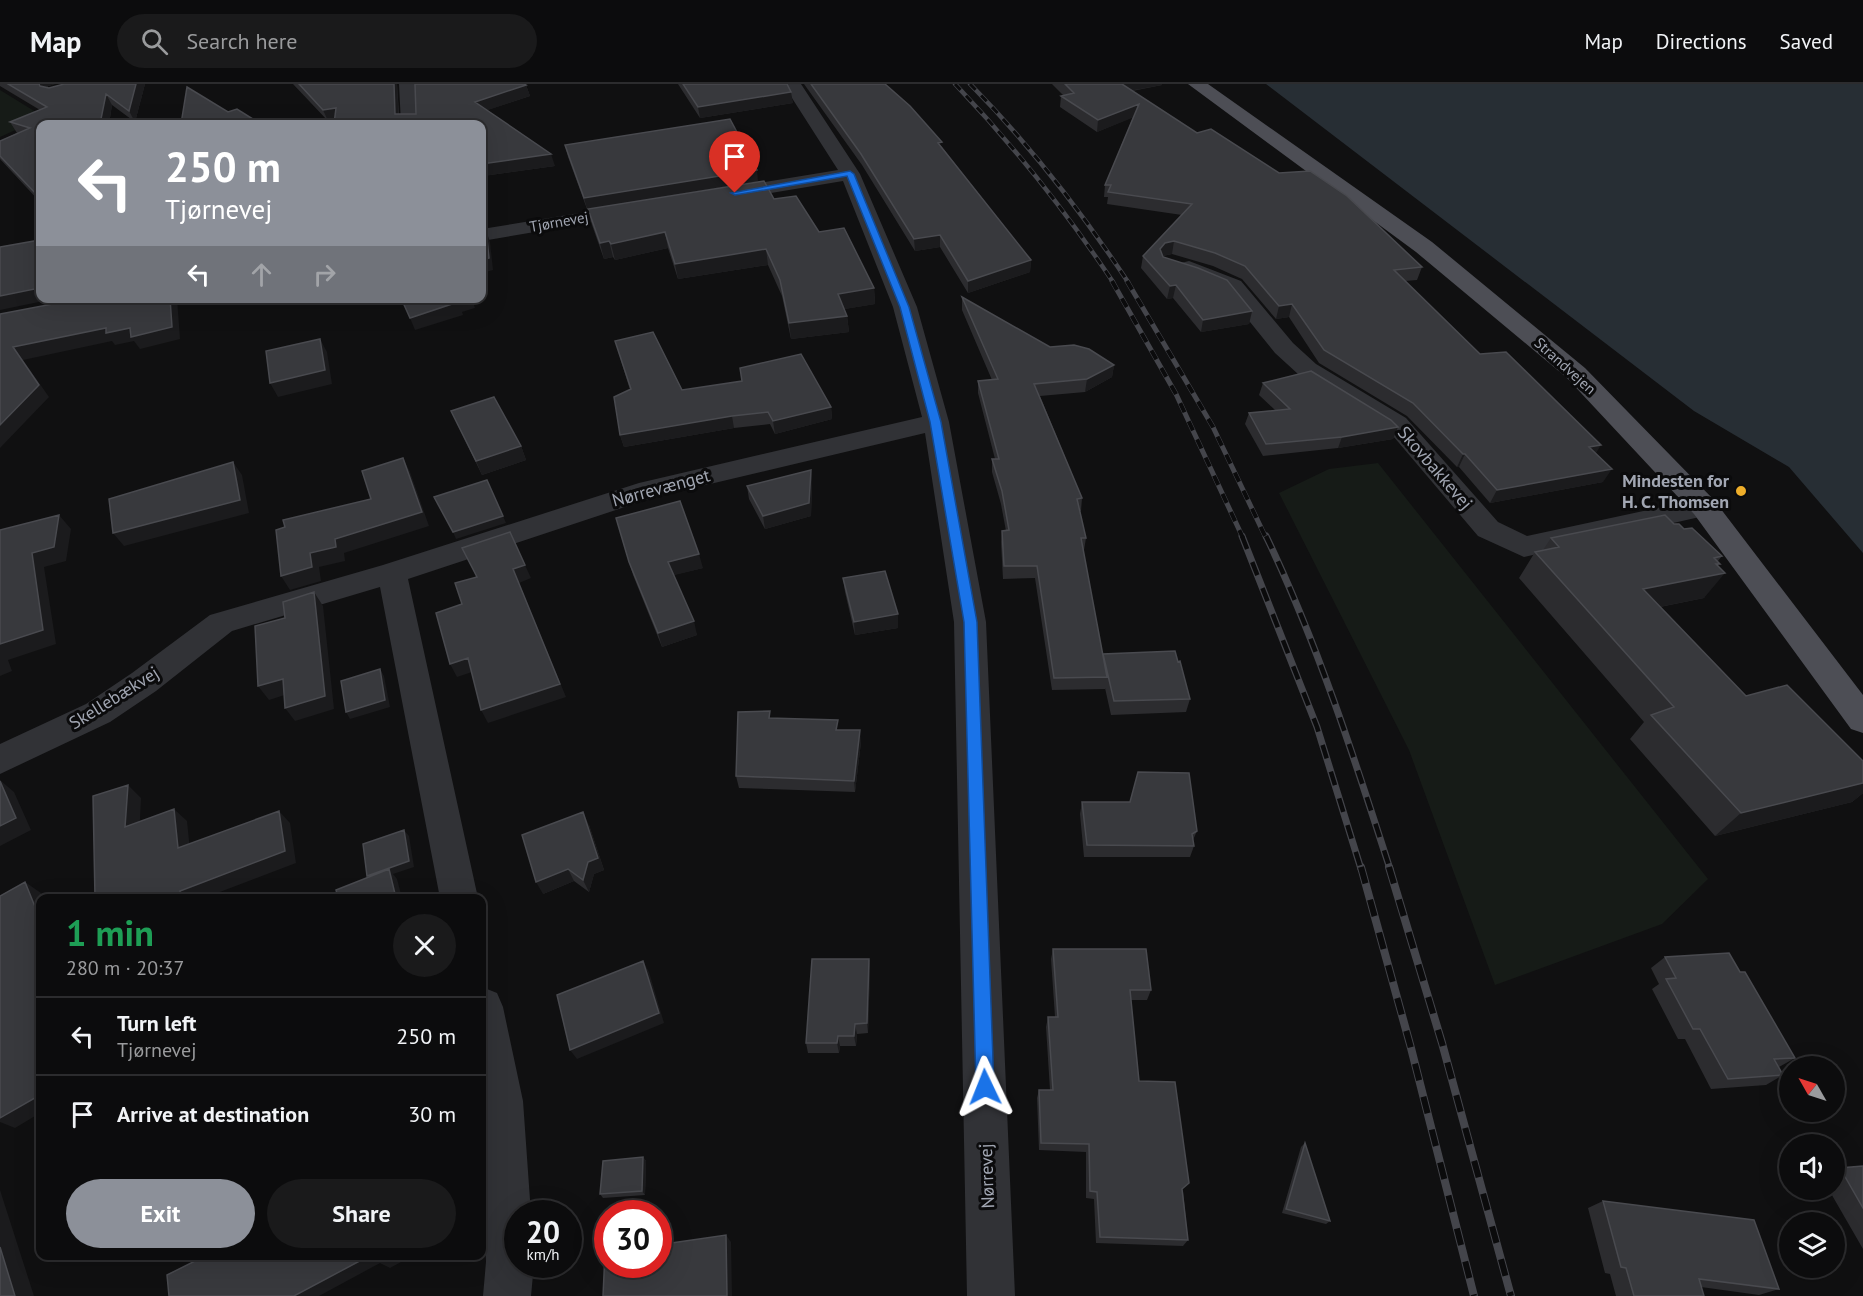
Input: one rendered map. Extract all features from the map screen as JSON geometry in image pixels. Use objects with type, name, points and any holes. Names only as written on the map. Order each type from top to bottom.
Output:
[{"type":"main road","name":"Strandvejen","points":[[1197,84],[1424,247],[1567,366],[1704,507],[1863,720]]},
{"type":"street","points":[[408,84],[410,120]]},
{"type":"street","name":"Nørrevej","points":[[792,84],[850,174],[905,307],[936,422],[970,622],[991,1296]]},
{"type":"street","points":[[700,199],[850,174]]},
{"type":"street","name":"Tjørnevej","points":[[486,234],[654,206]]},
{"type":"street","name":"Skovbakkevej","points":[[1171,263],[1204,273],[1233,286],[1284,348],[1307,369],[1397,424],[1488,529],[1524,548],[1704,507]]},
{"type":"street","name":"Nørrevænget","points":[[221,623],[392,573],[649,489],[936,422]]},
{"type":"street","points":[[392,573],[458,894]]},
{"type":"street","name":"Skellebækvej","points":[[0,760],[98,712],[144,682],[221,623]]},
{"type":"street","points":[[486,1027],[501,1101],[510,1262],[507,1296]]},
{"type":"shaded area","points":[[1266,84],[1863,84],[1863,553],[1789,467],[1694,411]]},
{"type":"shaded area","points":[[0,90],[44,117],[36,120],[0,137]]},
{"type":"shaded area","points":[[1378,463],[1708,879],[1662,924],[1495,985],[1409,750],[1279,493],[1329,469]]},
{"type":"building","points":[[8,84],[39,84],[49,88],[64,84],[136,84],[129,111],[106,94],[101,120],[36,120],[36,194],[0,156],[0,141],[30,128],[10,122],[47,107]]},
{"type":"building","points":[[299,84],[394,84],[395,114],[416,114],[415,84],[524,84],[526,85],[475,102],[551,154],[486,163],[486,120],[334,120],[336,108],[323,110]]},
{"type":"building","points":[[683,84],[787,84],[791,92],[698,107]]},
{"type":"building","points":[[811,84],[885,84],[910,106],[942,142],[938,143],[1031,260],[968,281],[940,235],[914,239],[861,154]]},
{"type":"building","points":[[1065,84],[1122,84],[1197,133],[1211,129],[1279,173],[1310,171],[1347,196],[1422,267],[1394,270],[1480,354],[1506,352],[1601,445],[1589,447],[1612,469],[1497,490],[1465,454],[1413,403],[1324,350],[1292,304],[1279,306],[1245,266],[1215,253],[1174,241],[1165,243],[1160,249],[1163,257],[1227,280],[1252,311],[1203,320],[1176,285],[1170,286],[1143,256],[1192,204],[1108,192],[1111,185],[1105,185],[1139,104],[1098,120],[1061,96],[1074,93]]},
{"type":"building","points":[[187,87],[228,112],[237,109],[254,120],[182,120]]},
{"type":"building","points":[[730,119],[757,170],[584,198],[565,145]]},
{"type":"building","points":[[764,181],[774,199],[796,196],[819,232],[844,228],[874,288],[838,294],[847,316],[789,323],[780,280],[766,249],[675,264],[665,232],[611,244],[609,241],[600,243],[588,209]]},
{"type":"building","points":[[486,230],[489,258],[486,259]]},
{"type":"building","points":[[36,241],[36,289],[0,296],[0,247]]},
{"type":"building","points":[[962,297],[1050,347],[1074,345],[1089,349],[1114,365],[1087,379],[1034,384],[1082,498],[1077,499],[1086,538],[1081,538],[1107,677],[1054,678],[1037,566],[1004,566],[1002,531],[1009,530],[1002,491],[992,459],[999,459],[978,381],[998,379]]},
{"type":"building","points":[[58,303],[170,303],[172,327],[131,337],[130,328],[106,333],[106,328],[13,347],[39,385],[0,425],[0,314]]},
{"type":"building","points":[[403,303],[455,303],[410,318]]},
{"type":"building","points":[[653,332],[682,390],[742,381],[740,368],[801,354],[831,407],[773,421],[768,412],[620,435],[614,397],[631,389],[615,341]]},
{"type":"building","points":[[320,339],[325,370],[270,383],[266,351]]},
{"type":"building","points":[[1311,371],[1391,420],[1398,427],[1342,437],[1266,444],[1249,413],[1290,409],[1263,383]]},
{"type":"building","points":[[494,397],[521,446],[476,461],[451,411]]},
{"type":"building","points":[[403,458],[422,512],[335,539],[336,547],[310,553],[312,567],[281,576],[276,530],[285,527],[283,520],[371,499],[362,471]]},
{"type":"building","points":[[233,462],[240,500],[113,533],[109,499]]},
{"type":"building","points":[[811,470],[809,503],[763,516],[747,486]]},
{"type":"building","points":[[487,480],[503,516],[453,532],[434,497]]},
{"type":"building","points":[[680,501],[699,554],[668,562],[694,621],[658,633],[629,562],[616,518]]},
{"type":"building","points":[[59,515],[54,547],[32,553],[43,630],[0,644],[0,530]]},
{"type":"building","points":[[1665,515],[1674,524],[1679,524],[1684,529],[1692,528],[1722,556],[1714,558],[1720,564],[1716,564],[1725,573],[1643,589],[1746,696],[1787,685],[1863,761],[1863,783],[1741,813],[1651,715],[1674,707],[1535,552],[1559,547],[1551,538]]},
{"type":"building","points":[[510,532],[525,565],[513,569],[560,684],[481,710],[468,658],[450,664],[436,613],[462,604],[455,583],[477,577],[462,548]]},
{"type":"building","points":[[885,571],[898,614],[854,622],[843,578]]},
{"type":"building","points":[[314,592],[325,696],[285,708],[283,679],[258,686],[255,626],[285,618],[283,602]]},
{"type":"building","points":[[1175,651],[1190,699],[1114,701],[1103,654]]},
{"type":"building","points":[[380,669],[385,700],[346,712],[341,681]]},
{"type":"building","points":[[770,711],[769,718],[838,720],[836,730],[860,730],[854,781],[736,776],[738,712]]},
{"type":"building","points":[[1138,772],[1189,773],[1197,831],[1192,834],[1194,846],[1087,845],[1082,802],[1130,802]]},
{"type":"building","points":[[0,781],[16,818],[0,826]]},
{"type":"building","points":[[128,785],[125,827],[174,809],[178,848],[279,811],[285,851],[180,891],[180,894],[95,894],[93,796]]},
{"type":"building","points":[[583,812],[598,858],[588,862],[583,880],[568,869],[536,882],[522,835]]},
{"type":"building","points":[[404,830],[409,861],[367,876],[363,844]]},
{"type":"building","points":[[389,869],[395,894],[337,894],[336,890]]},
{"type":"building","points":[[25,882],[36,909],[36,1097],[0,1118],[0,896]]},
{"type":"building","points":[[1053,949],[1146,949],[1151,990],[1130,990],[1139,1081],[1175,1082],[1189,1183],[1182,1189],[1188,1240],[1100,1237],[1097,1192],[1090,1191],[1089,1144],[1041,1143],[1039,1090],[1053,1090],[1048,1017],[1058,1017]]},
{"type":"building","points":[[1729,953],[1740,972],[1745,972],[1794,1056],[1779,1056],[1779,1059],[1774,1059],[1779,1068],[1779,1075],[1728,1079],[1700,1029],[1693,1029],[1666,979],[1676,978],[1665,957]]},
{"type":"building","points":[[812,959],[869,959],[867,1023],[855,1024],[854,1036],[838,1036],[837,1043],[806,1043]]},
{"type":"building","points":[[643,961],[659,1013],[570,1050],[557,995]]},
{"type":"building","points":[[1305,1143],[1330,1221],[1286,1209]]},
{"type":"building","points":[[643,1157],[642,1191],[600,1194],[603,1161]]},
{"type":"building","points":[[1863,1166],[1863,1208],[1845,1177],[1845,1168]]},
{"type":"building","points":[[1603,1201],[1754,1220],[1779,1289],[1699,1279],[1704,1296],[1634,1296],[1626,1268],[1621,1267]]},
{"type":"building","points":[[726,1235],[727,1296],[603,1296],[604,1278],[672,1278],[672,1243]]},
{"type":"building","points":[[0,1247],[15,1296],[0,1296]]},
{"type":"building","points":[[197,1260],[362,1260],[294,1296],[169,1296],[167,1275]]},
{"type":"railway","points":[[955,84],[1038,180],[1113,282]]},
{"type":"railway","points":[[970,84],[1054,179],[1128,282]]},
{"type":"railway","points":[[1112,281],[1176,394],[1243,538]]},
{"type":"railway","points":[[1127,281],[1213,427],[1266,538]]},
{"type":"railway","points":[[1242,536],[1317,727],[1361,869]]},
{"type":"railway","points":[[1266,536],[1318,658],[1390,869]]},
{"type":"railway","points":[[1361,867],[1411,1048],[1474,1296]]},
{"type":"railway","points":[[1389,867],[1442,1043],[1511,1296]]},
{"type":"place","name":"Mindesten for H. C. Thomsen","points":[[1741,491]]},
{"type":"route","points":[[735,193],[850,174],[905,307],[936,422],[970,622],[985,1087]]}]
